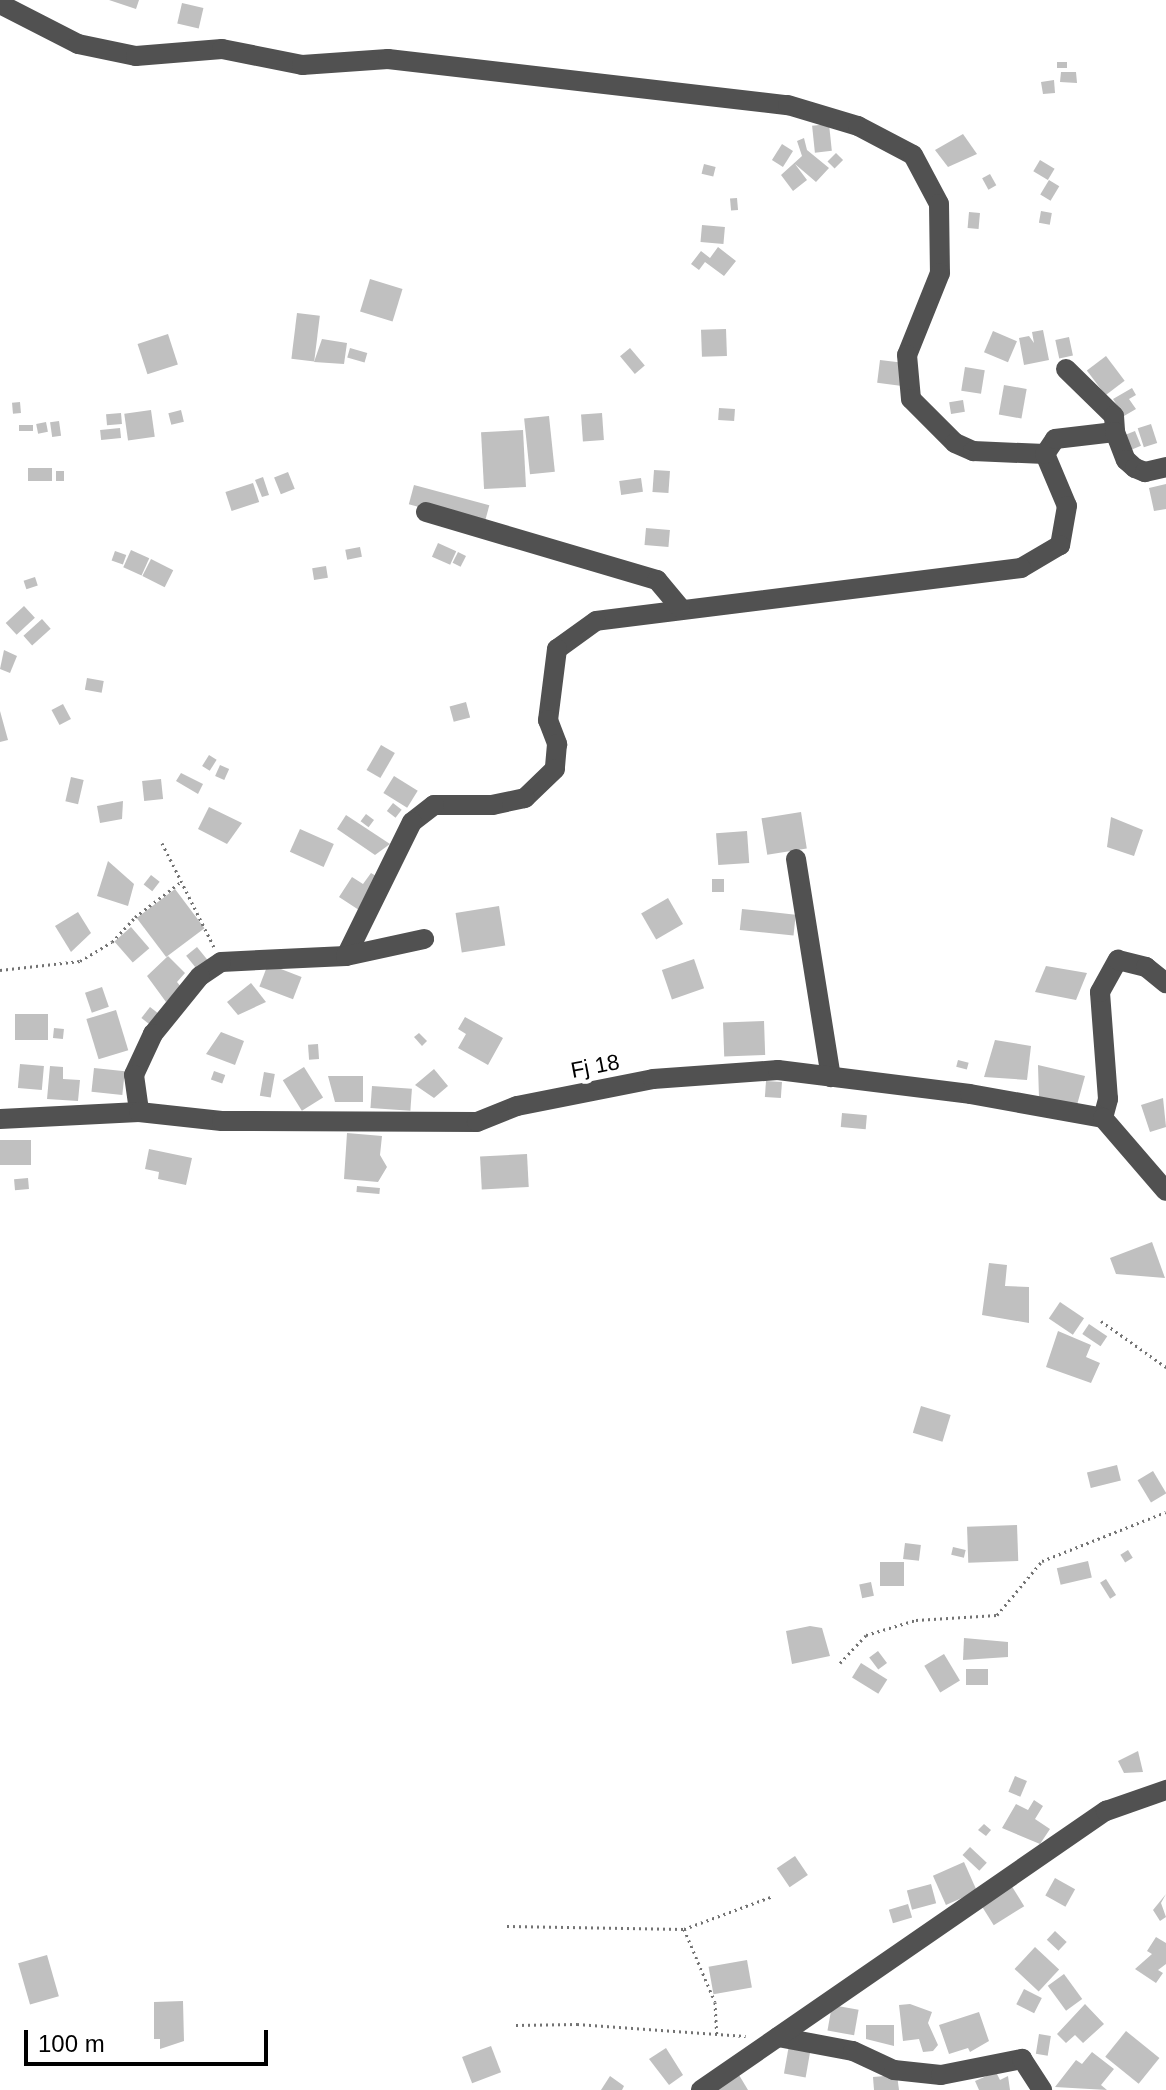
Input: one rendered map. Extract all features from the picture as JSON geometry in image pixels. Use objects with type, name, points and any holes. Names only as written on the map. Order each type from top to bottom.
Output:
[{"type":"street","points":[[0,4],[78,44],[136,56],[222,49],[302,65],[388,59],[788,105],[858,126],[913,155],[939,204],[940,273],[907,355],[911,399],[955,443],[973,451],[1045,454]]},
{"type":"street","points":[[1066,369],[1114,416],[1115,432],[1126,460],[1145,472],[1166,467]]},
{"type":"street","points":[[1045,454],[1055,439],[1115,432]]},
{"type":"street","points":[[346,956],[412,822],[434,805],[493,805],[525,798],[555,769],[557,744],[548,720],[557,649],[596,621],[680,607],[917,582],[1040,561],[1060,545],[1067,528],[1060,482],[1045,454]]},
{"type":"street","points":[[426,512],[657,580],[680,607]]},
{"type":"street","points":[[796,859],[813,941],[831,1077]]},
{"type":"street","points":[[139,1112],[134,1075],[153,1034],[200,976],[221,962],[346,956],[424,939]]},
{"type":"street","points":[[1166,983],[1146,967],[1118,960],[1100,992],[1108,1099],[1103,1118],[1166,1191]]},
{"type":"street","name":"Fj 18","points":[[0,1119],[139,1112],[222,1121],[477,1122],[517,1106],[653,1079],[778,1070],[1103,1118]]},
{"type":"street","points":[[701,2090],[1106,1811],[1166,1790]]},
{"type":"street","points":[[778,2037],[853,2051],[894,2070],[946,2083],[1022,2059],[1042,2090]]},
{"type":"path","points":[[162,843],[221,962]]},
{"type":"path","points":[[0,970],[80,961],[112,942],[135,917],[182,881]]},
{"type":"path","points":[[1101,1321],[1166,1367]]},
{"type":"path","points":[[840,1663],[866,1635],[916,1620],[997,1615],[1042,1561],[1166,1512]]},
{"type":"path","points":[[507,1926],[684,1929],[773,1896]]},
{"type":"path","points":[[684,1929],[715,2002],[717,2036]]},
{"type":"path","points":[[516,2025],[577,2024],[747,2036]]},
{"type":"building","points":[[109,0],[139,0],[136,9]]},
{"type":"building","points":[[182,3],[203,8],[199,28],[177,23]]},
{"type":"building","points":[[1057,62],[1067,62],[1067,68],[1057,68]]},
{"type":"building","points":[[1061,72],[1076,72],[1077,83],[1060,82]]},
{"type":"building","points":[[1054,80],[1055,93],[1043,94],[1041,82]]},
{"type":"building","points":[[829,124],[832,151],[815,153],[812,126]]},
{"type":"building","points":[[963,134],[977,154],[948,167],[935,150]]},
{"type":"building","points":[[804,138],[807,150],[829,168],[816,182],[795,164],[807,180],[793,191],[781,175],[802,156],[797,141]]},
{"type":"building","points":[[782,144],[793,151],[783,167],[772,160]]},
{"type":"building","points":[[836,153],[843,160],[835,169],[828,161]]},
{"type":"building","points":[[1040,160],[1055,169],[1048,180],[1033,171]]},
{"type":"building","points":[[704,164],[716,167],[713,177],[702,174]]},
{"type":"building","points":[[990,174],[996,185],[988,190],[982,178]]},
{"type":"building","points":[[1049,180],[1059,186],[1051,201],[1040,195]]},
{"type":"building","points":[[737,198],[738,210],[731,211],[730,199]]},
{"type":"building","points":[[1041,211],[1052,213],[1050,225],[1039,223]]},
{"type":"building","points":[[969,212],[980,213],[979,229],[968,228]]},
{"type":"building","points":[[702,225],[725,227],[723,244],[701,242]]},
{"type":"building","points":[[718,247],[736,261],[724,276],[705,262],[699,270],[691,264],[701,251],[710,258]]},
{"type":"building","points":[[370,279],[403,289],[393,321],[360,312]]},
{"type":"building","points":[[297,313],[320,316],[314,361],[291,359]]},
{"type":"building","points":[[726,329],[727,356],[702,357],[701,330]]},
{"type":"building","points":[[1043,330],[1049,360],[1024,365],[1019,338],[1029,336],[1034,343],[1032,332]]},
{"type":"building","points":[[993,331],[1017,341],[1008,362],[984,352]]},
{"type":"building","points":[[168,334],[178,364],[147,374],[138,344]]},
{"type":"building","points":[[1069,337],[1073,356],[1059,358],[1055,340]]},
{"type":"building","points":[[322,339],[347,343],[344,364],[314,362]]},
{"type":"building","points":[[350,348],[367,353],[365,363],[347,358]]},
{"type":"building","points":[[630,348],[645,366],[635,374],[620,356]]},
{"type":"building","points":[[1106,356],[1125,381],[1105,395],[1087,370]]},
{"type":"building","points":[[880,360],[905,363],[902,386],[877,383]]},
{"type":"building","points":[[965,367],[985,370],[981,394],[961,391]]},
{"type":"building","points":[[1004,385],[1027,389],[1021,419],[999,415]]},
{"type":"building","points":[[1132,388],[1136,395],[1129,399],[1136,409],[1124,416],[1113,399]]},
{"type":"building","points":[[963,400],[965,412],[951,414],[949,402]]},
{"type":"building","points":[[20,402],[21,413],[13,414],[12,403]]},
{"type":"building","points":[[719,408],[735,409],[734,421],[718,420]]},
{"type":"building","points":[[151,410],[155,437],[128,440],[124,414]]},
{"type":"building","points":[[181,410],[184,422],[171,425],[168,413]]},
{"type":"building","points":[[121,413],[122,424],[107,425],[106,414]]},
{"type":"building","points":[[602,413],[604,440],[583,441],[581,414]]},
{"type":"building","points":[[549,416],[555,472],[530,474],[524,419]]},
{"type":"building","points":[[59,421],[61,436],[52,437],[50,422]]},
{"type":"building","points":[[46,422],[48,432],[38,434],[36,424]]},
{"type":"building","points":[[1151,424],[1157,443],[1144,447],[1138,428]]},
{"type":"building","points":[[19,425],[33,425],[33,431],[19,431]]},
{"type":"building","points":[[120,428],[121,438],[101,440],[100,430]]},
{"type":"building","points":[[523,430],[526,487],[484,489],[481,432]]},
{"type":"building","points":[[1135,431],[1141,446],[1129,451],[1123,436]]},
{"type":"building","points":[[28,468],[52,468],[52,481],[28,481]]},
{"type":"building","points":[[654,470],[670,471],[668,493],[652,492]]},
{"type":"building","points":[[56,471],[64,471],[64,481],[56,481]]},
{"type":"building","points":[[288,472],[295,489],[281,494],[274,478]]},
{"type":"building","points":[[263,477],[269,495],[262,497],[255,480]]},
{"type":"building","points":[[641,478],[643,492],[621,495],[619,481]]},
{"type":"building","points":[[253,483],[259,502],[232,511],[225,492]]},
{"type":"building","points":[[1166,484],[1166,509],[1154,511],[1149,488]]},
{"type":"building","points":[[414,485],[489,505],[484,525],[409,504]]},
{"type":"building","points":[[646,528],[670,530],[668,547],[645,545]]},
{"type":"building","points":[[438,543],[456,551],[450,565],[432,557]]},
{"type":"building","points":[[360,547],[362,557],[347,560],[345,550]]},
{"type":"building","points":[[131,550],[149,558],[142,575],[123,567]]},
{"type":"building","points":[[115,551],[126,555],[123,565],[112,560]]},
{"type":"building","points":[[458,552],[466,556],[461,567],[453,563]]},
{"type":"building","points":[[151,559],[173,570],[165,587],[142,576]]},
{"type":"building","points":[[326,566],[328,578],[314,580],[312,568]]},
{"type":"building","points":[[35,577],[38,586],[26,589],[24,581]]},
{"type":"building","points":[[24,606],[35,618],[17,635],[6,623]]},
{"type":"building","points":[[42,619],[51,629],[32,645],[23,636]]},
{"type":"building","points":[[4,650],[17,656],[10,673],[0,669]]},
{"type":"building","points":[[87,678],[104,681],[102,693],[85,690]]},
{"type":"building","points":[[466,702],[470,717],[454,722],[450,706]]},
{"type":"building","points":[[63,704],[71,719],[60,725],[52,710]]},
{"type":"building","points":[[0,711],[8,740],[0,742]]},
{"type":"building","points":[[381,745],[395,753],[380,778],[366,770]]},
{"type":"building","points":[[209,755],[217,760],[210,771],[202,766]]},
{"type":"building","points":[[220,765],[229,769],[224,780],[215,776]]},
{"type":"building","points":[[181,773],[203,784],[198,794],[176,781]]},
{"type":"building","points":[[394,776],[418,791],[407,808],[383,793]]},
{"type":"building","points":[[71,777],[84,780],[78,804],[65,801]]},
{"type":"building","points":[[161,779],[163,799],[144,801],[142,781]]},
{"type":"building","points":[[123,801],[122,819],[100,823],[97,806]]},
{"type":"building","points":[[393,803],[402,810],[396,818],[387,811]]},
{"type":"building","points":[[209,807],[242,823],[227,844],[198,829]]},
{"type":"building","points":[[801,812],[807,849],[767,855],[761,818]]},
{"type":"building","points":[[366,814],[374,820],[369,827],[361,821]]},
{"type":"building","points":[[346,815],[390,844],[375,855],[337,829]]},
{"type":"building","points":[[1111,817],[1143,830],[1134,856],[1107,847]]},
{"type":"building","points":[[300,829],[334,844],[324,867],[290,852]]},
{"type":"building","points":[[747,831],[749,863],[718,865],[716,833]]},
{"type":"building","points":[[108,861],[134,884],[128,906],[97,896]]},
{"type":"building","points":[[371,873],[383,880],[362,912],[339,897],[352,877],[363,884]]},
{"type":"building","points":[[151,875],[160,882],[152,891],[144,884]]},
{"type":"building","points":[[712,879],[724,879],[724,892],[712,892]]},
{"type":"building","points":[[175,889],[204,928],[166,957],[137,918]]},
{"type":"building","points":[[668,898],[683,924],[656,939],[641,914]]},
{"type":"building","points":[[499,906],[505,946],[462,952],[456,913]]},
{"type":"building","points":[[742,909],[796,915],[794,936],[740,930]]},
{"type":"building","points":[[78,912],[91,933],[71,952],[55,926]]},
{"type":"building","points":[[131,927],[149,948],[133,963],[114,941]]},
{"type":"building","points":[[197,947],[211,964],[200,973],[186,956]]},
{"type":"building","points":[[168,956],[185,973],[177,982],[181,987],[166,1002],[147,976]]},
{"type":"building","points":[[694,959],[704,988],[672,999],[662,970]]},
{"type":"building","points":[[268,964],[302,977],[293,999],[259,986]]},
{"type":"building","points":[[1046,966],[1087,973],[1076,1000],[1035,992]]},
{"type":"building","points":[[251,983],[266,1002],[238,1015],[227,1002]]},
{"type":"building","points":[[102,987],[109,1007],[92,1013],[85,993]]},
{"type":"building","points":[[150,1007],[159,1014],[150,1025],[141,1018]]},
{"type":"building","points":[[116,1010],[128,1050],[99,1059],[86,1019]]},
{"type":"building","points":[[15,1014],[48,1014],[48,1040],[15,1040]]},
{"type":"building","points":[[465,1017],[503,1038],[488,1065],[458,1048],[466,1034],[458,1029]]},
{"type":"building","points":[[764,1021],[765,1055],[724,1056],[723,1022]]},
{"type":"building","points":[[54,1028],[64,1029],[63,1039],[53,1038]]},
{"type":"building","points":[[221,1032],[244,1041],[235,1065],[206,1054]]},
{"type":"building","points":[[419,1033],[427,1041],[422,1046],[414,1037]]},
{"type":"building","points":[[995,1040],[1031,1046],[1027,1080],[984,1077]]},
{"type":"building","points":[[318,1044],[319,1059],[309,1060],[308,1045]]},
{"type":"building","points":[[958,1060],[969,1063],[967,1070],[956,1067]]},
{"type":"building","points":[[20,1064],[44,1066],[42,1090],[18,1088]]},
{"type":"building","points":[[1038,1065],[1085,1076],[1077,1105],[1039,1098]]},
{"type":"building","points":[[50,1066],[63,1067],[63,1079],[80,1080],[78,1101],[47,1099]]},
{"type":"building","points":[[304,1067],[323,1098],[302,1111],[283,1080]]},
{"type":"building","points":[[94,1068],[125,1071],[122,1095],[91,1092]]},
{"type":"building","points":[[434,1069],[448,1086],[434,1098],[415,1085]]},
{"type":"building","points":[[214,1071],[225,1075],[222,1084],[211,1079]]},
{"type":"building","points":[[264,1072],[275,1074],[271,1098],[260,1096]]},
{"type":"building","points":[[328,1076],[363,1076],[363,1102],[335,1102]]},
{"type":"building","points":[[766,1081],[782,1082],[781,1098],[765,1097]]},
{"type":"building","points":[[372,1086],[412,1089],[410,1111],[370,1108]]},
{"type":"building","points":[[1163,1098],[1166,1127],[1150,1132],[1141,1105]]},
{"type":"building","points":[[842,1113],[867,1115],[866,1129],[841,1127]]},
{"type":"building","points":[[347,1133],[382,1136],[380,1155],[387,1167],[378,1182],[344,1179]]},
{"type":"building","points":[[0,1140],[31,1140],[31,1165],[0,1165]]},
{"type":"building","points":[[149,1149],[192,1158],[186,1185],[158,1179],[159,1172],[145,1169]]},
{"type":"building","points":[[527,1154],[529,1187],[482,1189],[480,1156]]},
{"type":"building","points":[[28,1178],[29,1189],[15,1190],[14,1179]]},
{"type":"building","points":[[357,1186],[380,1188],[379,1194],[356,1192]]},
{"type":"building","points":[[1152,1242],[1165,1278],[1116,1274],[1110,1258]]},
{"type":"building","points":[[989,1263],[1007,1265],[1005,1286],[1029,1287],[1029,1323],[982,1315]]},
{"type":"building","points":[[1060,1302],[1084,1318],[1073,1335],[1049,1319]]},
{"type":"building","points":[[1089,1324],[1107,1336],[1101,1346],[1082,1334]]},
{"type":"building","points":[[1058,1331],[1091,1345],[1086,1357],[1100,1363],[1091,1383],[1046,1367]]},
{"type":"building","points":[[921,1406],[951,1415],[942,1442],[913,1433]]},
{"type":"building","points":[[1117,1465],[1121,1481],[1091,1488],[1087,1472]]},
{"type":"building","points":[[1153,1471],[1166,1494],[1151,1503],[1138,1480]]},
{"type":"building","points":[[1017,1525],[1018,1561],[968,1563],[967,1527]]},
{"type":"building","points":[[905,1543],[921,1545],[919,1561],[903,1559]]},
{"type":"building","points":[[953,1547],[966,1550],[964,1558],[951,1555]]},
{"type":"building","points":[[1128,1550],[1133,1558],[1125,1562],[1120,1555]]},
{"type":"building","points":[[1088,1561],[1092,1578],[1061,1585],[1057,1568]]},
{"type":"building","points":[[880,1562],[904,1562],[904,1586],[880,1586]]},
{"type":"building","points":[[1106,1579],[1116,1595],[1110,1599],[1100,1583]]},
{"type":"building","points":[[871,1582],[874,1596],[862,1598],[859,1584]]},
{"type":"building","points":[[810,1626],[822,1628],[830,1656],[792,1664],[786,1631]]},
{"type":"building","points":[[964,1638],[1008,1642],[1008,1657],[963,1660]]},
{"type":"building","points":[[878,1651],[887,1663],[878,1670],[869,1658]]},
{"type":"building","points":[[944,1654],[960,1681],[940,1692],[924,1666]]},
{"type":"building","points":[[861,1663],[887,1679],[878,1694],[852,1677]]},
{"type":"building","points":[[966,1669],[988,1669],[988,1685],[966,1685]]},
{"type":"building","points":[[1138,1751],[1143,1772],[1124,1773],[1118,1761]]},
{"type":"building","points":[[1015,1776],[1027,1781],[1020,1797],[1008,1792]]},
{"type":"building","points":[[1034,1800],[1043,1806],[1035,1819],[1050,1829],[1040,1844],[1002,1828],[1016,1804],[1028,1810]]},
{"type":"building","points":[[984,1824],[991,1830],[986,1836],[978,1830]]},
{"type":"building","points":[[970,1847],[987,1863],[979,1871],[962,1855]]},
{"type":"building","points":[[795,1856],[808,1875],[790,1887],[777,1868]]},
{"type":"building","points":[[964,1862],[977,1891],[946,1905],[933,1876]]},
{"type":"building","points":[[1055,1878],[1075,1889],[1065,1907],[1045,1895]]},
{"type":"building","points":[[931,1884],[936,1903],[912,1910],[907,1890]]},
{"type":"building","points":[[1011,1885],[1024,1906],[994,1925],[980,1904]]},
{"type":"building","points":[[1166,1894],[1161,1903],[1166,1917],[1160,1921],[1153,1910]]},
{"type":"building","points":[[908,1904],[912,1917],[893,1923],[889,1910]]},
{"type":"building","points":[[1055,1931],[1067,1942],[1059,1951],[1047,1940]]},
{"type":"building","points":[[1156,1937],[1166,1943],[1166,1964],[1158,1970],[1163,1973],[1156,1983],[1135,1969],[1152,1954],[1147,1951]]},
{"type":"building","points":[[1035,1947],[1059,1970],[1039,1991],[1015,1969]]},
{"type":"building","points":[[47,1955],[59,1996],[30,2005],[18,1963]]},
{"type":"building","points":[[747,1960],[752,1988],[713,1994],[709,1967]]},
{"type":"building","points":[[1064,1974],[1082,1999],[1066,2011],[1048,1986]]},
{"type":"building","points":[[1024,1989],[1042,1998],[1034,2013],[1016,2004]]},
{"type":"building","points":[[183,2001],[184,2041],[160,2049],[160,2039],[154,2039],[154,2002]]},
{"type":"building","points":[[910,2004],[932,2012],[928,2023],[938,2045],[933,2051],[923,2052],[919,2039],[903,2041],[899,2005]]},
{"type":"building","points":[[1085,2004],[1104,2024],[1083,2043],[1075,2035],[1066,2043],[1057,2034]]},
{"type":"building","points":[[832,2005],[859,2010],[854,2035],[827,2031]]},
{"type":"building","points":[[979,2012],[989,2041],[970,2052],[968,2048],[949,2054],[939,2025]]},
{"type":"building","points":[[866,2025],[894,2025],[894,2046],[866,2039]]},
{"type":"building","points":[[1126,2031],[1159,2058],[1139,2084],[1105,2057]]},
{"type":"building","points":[[1039,2034],[1051,2036],[1048,2056],[1036,2054]]},
{"type":"building","points":[[789,2045],[811,2049],[806,2077],[784,2074]]},
{"type":"building","points":[[491,2046],[501,2072],[472,2083],[462,2057]]},
{"type":"building","points":[[666,2048],[683,2075],[669,2085],[649,2059]]},
{"type":"building","points":[[1092,2052],[1114,2069],[1101,2085],[1107,2090],[1055,2087],[1076,2060],[1082,2064]]},
{"type":"building","points":[[996,2072],[1000,2080],[1008,2076],[1010,2090],[979,2090],[975,2081]]},
{"type":"building","points":[[739,2075],[748,2090],[714,2090]]},
{"type":"building","points":[[897,2075],[899,2090],[874,2090],[873,2077]]},
{"type":"building","points":[[610,2076],[624,2086],[622,2090],[601,2090]]}]
